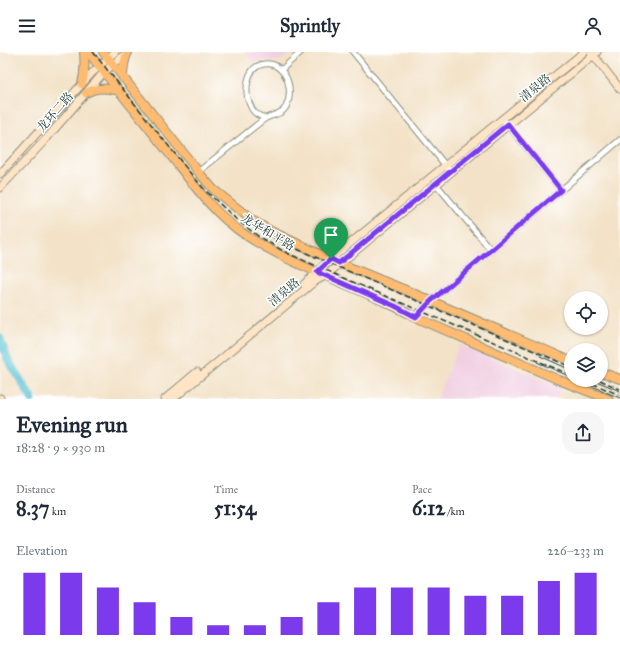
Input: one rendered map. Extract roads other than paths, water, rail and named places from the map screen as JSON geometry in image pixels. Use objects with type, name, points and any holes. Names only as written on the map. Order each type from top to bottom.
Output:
[{"type":"main road","points":[[82,84],[85,66],[84,52]]},
{"type":"main road","name":"龙华和平路","points":[[88,52],[203,196],[225,220],[243,234],[281,255],[395,306],[416,317],[559,380],[608,399]]},
{"type":"main road","name":"龙环二路","points":[[0,188],[86,94],[108,58],[115,52]]},
{"type":"main road","points":[[124,78],[123,67],[128,52]]},
{"type":"main road","name":"龙环二路","points":[[108,58],[128,52]]},
{"type":"main road","name":"清泉路","points":[[165,399],[310,279],[339,263],[436,184],[584,52]]},
{"type":"main road","points":[[594,53],[620,82]]},
{"type":"main road","points":[[594,53],[620,89]]},
{"type":"main road","name":"清泉路","points":[[172,399],[314,282],[331,259],[446,166],[594,53]]},
{"type":"main road","name":"龙华和平路","points":[[108,58],[198,172],[214,190],[252,220],[273,232],[339,263],[564,358]]},
{"type":"main road","name":"龙环二路","points":[[0,174],[82,84],[102,69]]},
{"type":"main road","points":[[86,94],[92,90],[103,88],[119,91]]},
{"type":"main road","points":[[608,375],[620,379]]},
{"type":"street","points":[[281,70],[301,52]]},
{"type":"street","points":[[353,52],[451,171]]},
{"type":"street","points":[[198,172],[265,118],[279,114],[285,108],[288,101],[289,85],[286,76],[274,65],[267,63],[260,64],[253,70],[249,76],[247,86],[248,99],[251,108],[258,115],[265,118]]},
{"type":"street","points":[[505,122],[561,190]]},
{"type":"street","points":[[416,317],[431,301],[620,140]]},
{"type":"street","points":[[436,184],[491,250]]},
{"type":"waterway","points":[[0,338],[7,358],[32,399]]},
{"type":"tram line","points":[[540,356],[564,367]]},
{"type":"tram line","points":[[537,362],[564,374]]},
{"type":"tram line","points":[[608,386],[620,391]]},
{"type":"tram line","points":[[594,387],[620,398]]},
{"type":"railway","points":[[93,52],[206,191],[237,220],[258,236],[285,252],[564,372]]},
{"type":"railway","points":[[250,223],[276,239],[299,250],[564,364]]},
{"type":"railway","points":[[608,384],[620,389]]},
{"type":"railway","points":[[601,387],[620,395]]}]
